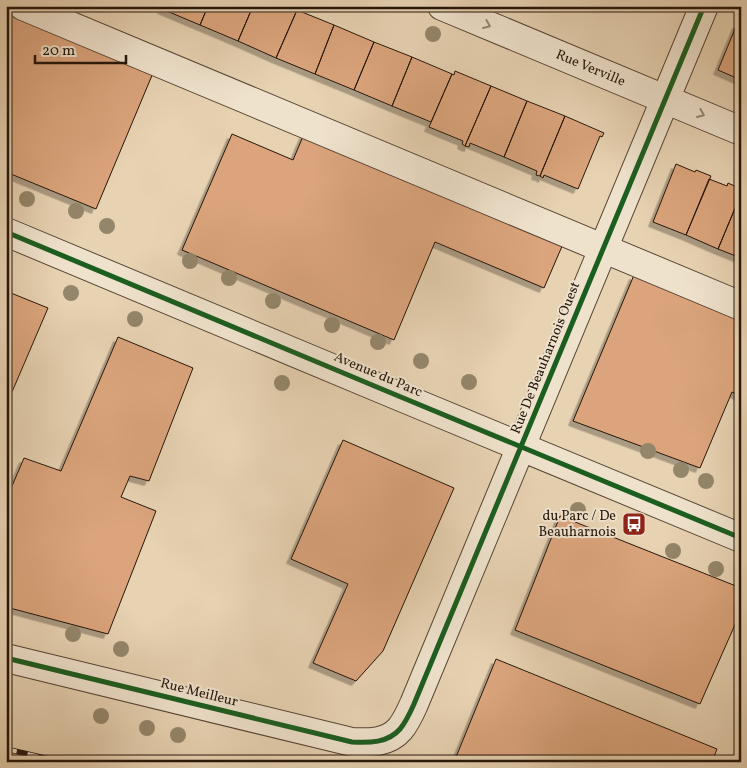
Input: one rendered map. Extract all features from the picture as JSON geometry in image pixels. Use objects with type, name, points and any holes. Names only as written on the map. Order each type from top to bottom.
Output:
[{"type":"street","points":[[23,6],[741,306]]},
{"type":"street","name":"Rue Verville","points":[[442,6],[741,131]]},
{"type":"street","name":"Rue De Beauharnois Ouest","points":[[387,738],[402,728],[414,704],[704,6]]},
{"type":"street","name":"Avenue du Parc","points":[[6,232],[741,538]]},
{"type":"street","name":"Rue Meilleur","points":[[6,658],[352,742],[372,742],[387,738]]},
{"type":"building","points":[[163,6],[208,6],[200,25],[162,9]]},
{"type":"building","points":[[208,6],[253,6],[238,41],[200,25]]},
{"type":"building","points":[[253,6],[289,6],[297,10],[276,58],[238,41]]},
{"type":"building","points":[[297,10],[334,25],[315,74],[276,58]]},
{"type":"building","points":[[6,12],[153,73],[96,209],[6,172]]},
{"type":"building","points":[[737,24],[741,25],[741,80],[718,70]]},
{"type":"building","points":[[334,25],[374,42],[354,90],[315,74]]},
{"type":"building","points":[[374,42],[412,57],[392,106],[354,90]]},
{"type":"building","points":[[412,57],[452,74],[431,122],[392,106]]},
{"type":"building","points":[[455,71],[491,86],[465,146],[462,144],[463,141],[429,127]]},
{"type":"building","points":[[491,86],[527,101],[504,157],[470,143],[469,147],[465,146]]},
{"type":"building","points":[[527,101],[565,116],[540,176],[536,175],[537,171],[504,157]]},
{"type":"building","points":[[565,116],[604,133],[602,137],[600,136],[578,189],[544,175],[543,178],[540,176]]},
{"type":"building","points":[[232,134],[293,160],[304,134],[563,244],[544,288],[435,242],[394,340],[182,250]]},
{"type":"building","points":[[676,164],[711,176],[686,235],[653,222]]},
{"type":"building","points":[[709,179],[727,186],[728,183],[741,189],[741,194],[718,249],[686,235]]},
{"type":"building","points":[[741,194],[741,258],[718,249]]},
{"type":"building","points":[[634,275],[741,319],[741,396],[732,392],[700,468],[573,421]]},
{"type":"building","points":[[6,291],[48,308],[6,406]]},
{"type":"building","points":[[118,337],[193,368],[149,481],[130,476],[121,497],[156,511],[108,634],[6,607],[6,500],[24,458],[61,471]]},
{"type":"building","points":[[343,440],[454,488],[383,651],[356,681],[313,663],[348,584],[291,559]]},
{"type":"building","points":[[560,516],[741,588],[741,611],[700,704],[515,630]]},
{"type":"building","points":[[496,659],[717,749],[712,762],[454,762]]},
{"type":"railway","points":[[6,749],[62,762]]},
{"type":"cycle path","points":[[6,658],[352,742],[384,740],[395,734],[404,723],[414,704],[704,6]]},
{"type":"cycle path","points":[[6,232],[741,538]]},
{"type":"place","name":"du Parc / De Beauharnois","points":[[634,524]]}]
